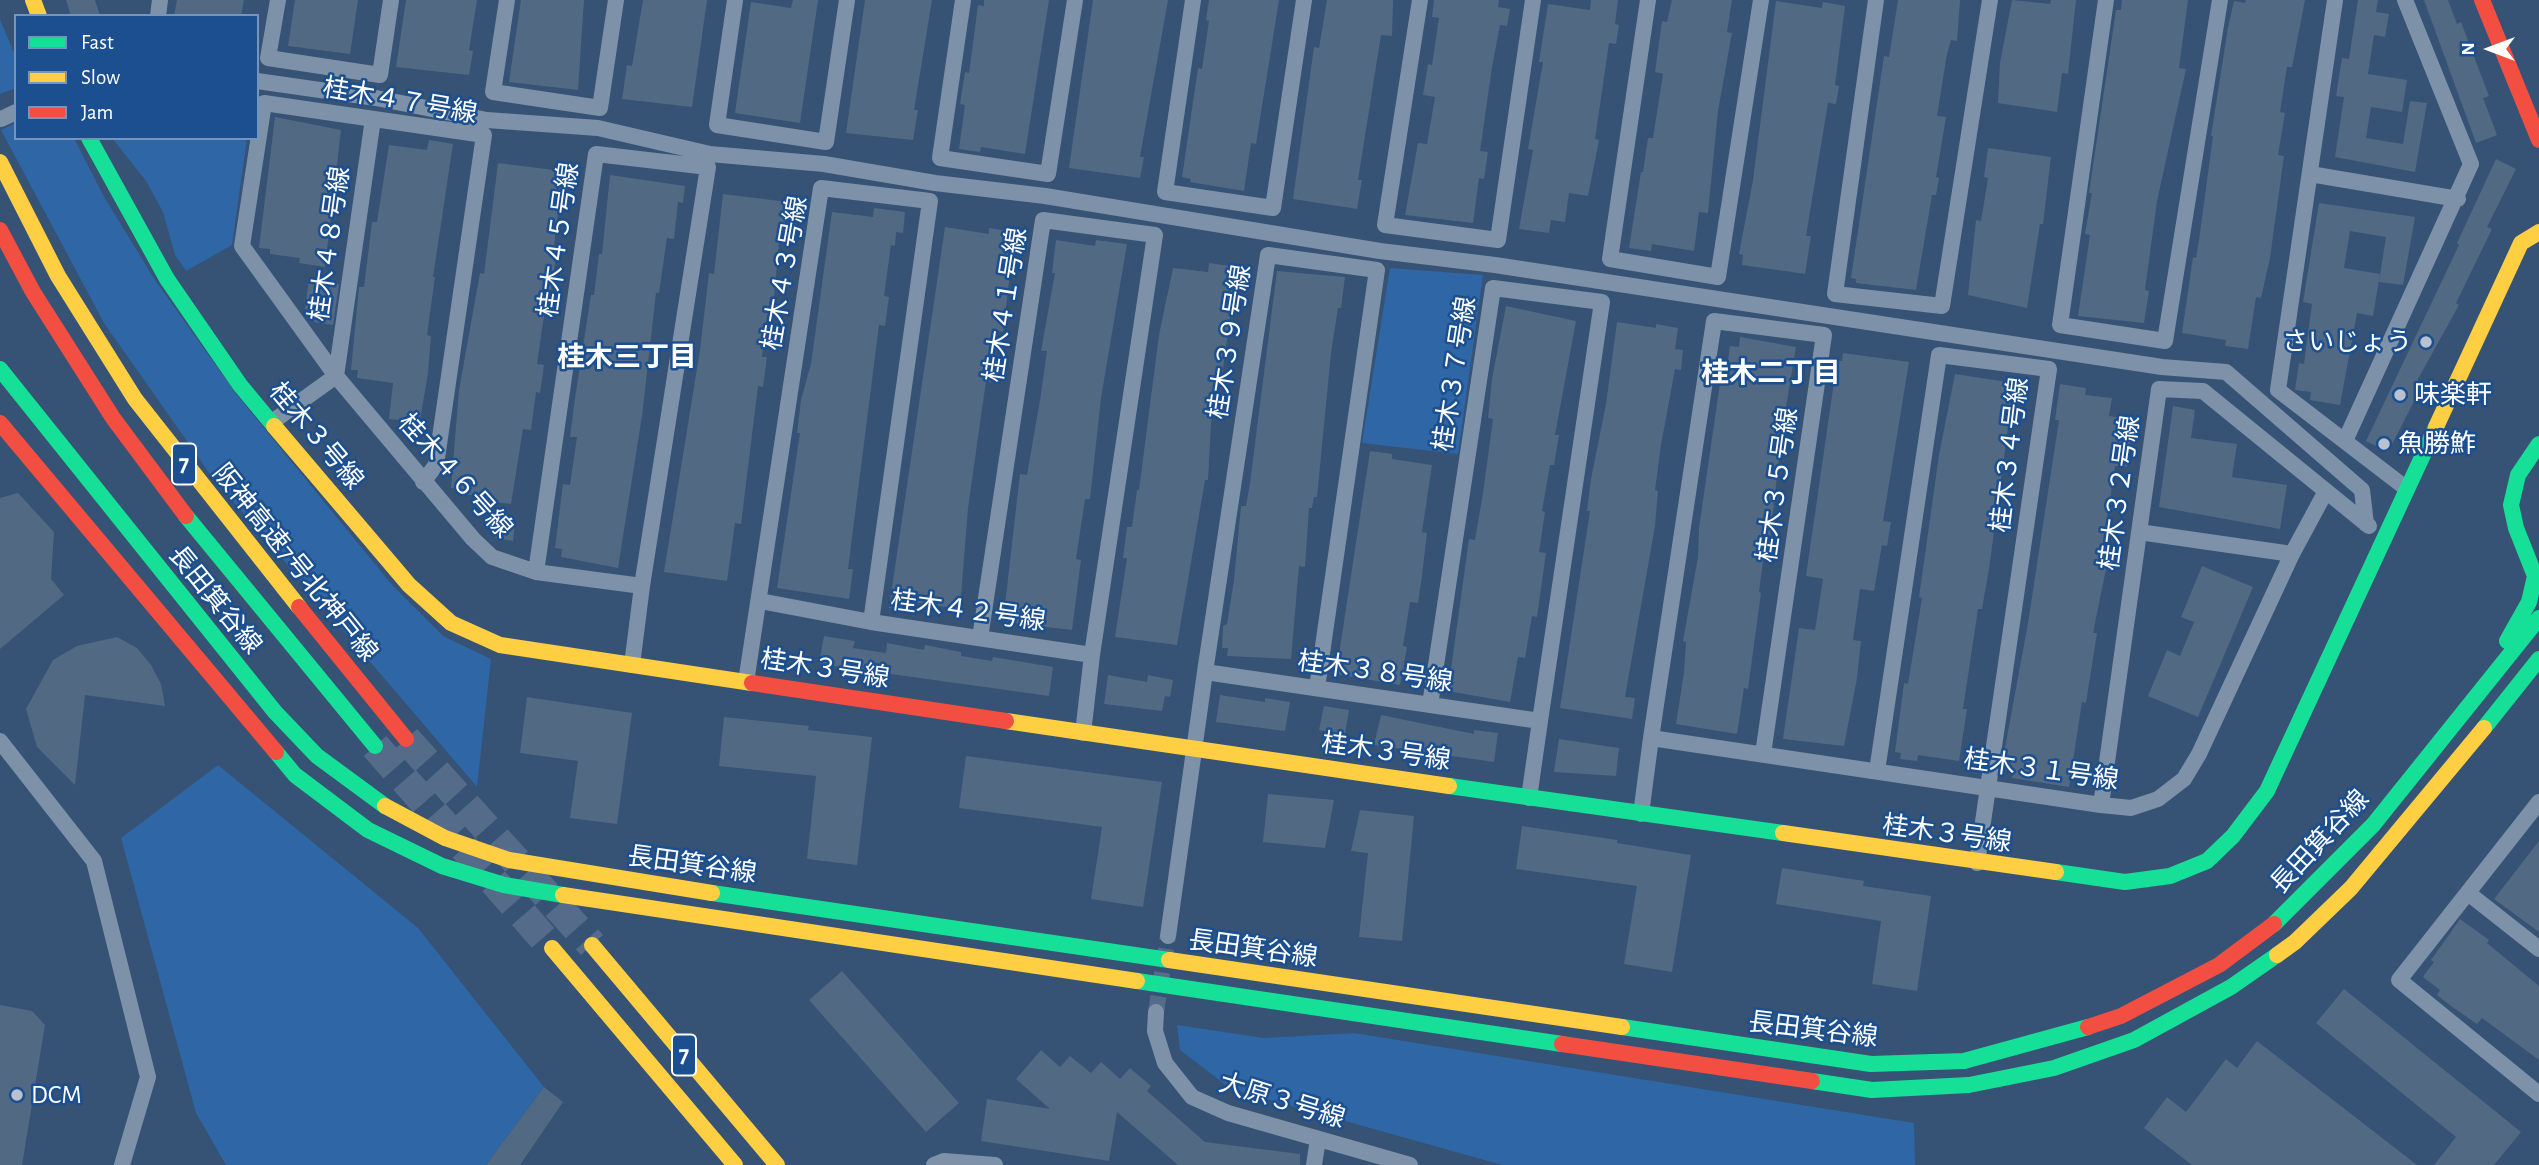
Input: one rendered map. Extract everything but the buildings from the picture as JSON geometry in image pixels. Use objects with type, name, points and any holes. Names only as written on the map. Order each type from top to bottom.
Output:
[{"type":"main road","points":[[2482,0],[2539,140]]},
{"type":"main road","name":"桂木３号線","points":[[90,140],[167,279],[240,385],[410,585],[451,623],[500,645],[1192,749],[2125,882],[2170,876],[2207,861],[2233,836],[2267,791],[2521,243],[2539,232]]},
{"type":"main road","name":"阪神高速7号北神戸線","points":[[0,162],[58,276],[135,399],[211,498],[406,739]]},
{"type":"main road","name":"阪神高速7号北神戸線","points":[[0,230],[33,292],[113,418],[186,517],[375,746]]},
{"type":"main road","name":"長田箕谷線","points":[[0,369],[275,712],[317,756],[377,802],[445,838],[509,860],[585,874],[1871,1064],[1964,1061],[2045,1041],[2121,1016],[2219,965],[2278,921],[2373,825],[2539,618]]},
{"type":"main road","points":[[0,422],[26,402]]},
{"type":"main road","name":"長田箕谷線","points":[[0,422],[295,775],[368,830],[442,866],[504,886],[1872,1090],[1969,1085],[2054,1068],[2134,1040],[2231,987],[2295,942],[2351,888],[2389,846],[2539,659]]},
{"type":"main road","points":[[2487,682],[2529,602],[2535,576],[2516,528],[2511,505],[2518,475],[2539,444]]},
{"type":"main road","points":[[2516,528],[2539,547]]},
{"type":"main road","points":[[2506,700],[2539,671]]},
{"type":"main road","name":"7","points":[[592,945],[777,1165]]},
{"type":"main road","name":"7","points":[[552,948],[735,1165]]},
{"type":"street","points":[[278,0],[268,58],[380,75],[391,0]]},
{"type":"street","points":[[507,0],[493,92],[600,108],[616,0]]},
{"type":"street","points":[[735,0],[717,125],[826,142],[847,0]]},
{"type":"street","points":[[963,0],[940,158],[1048,174],[1075,0]]},
{"type":"street","points":[[1193,0],[1165,192],[1273,208],[1304,0]]},
{"type":"street","points":[[1420,0],[1385,225],[1498,240],[1533,0]]},
{"type":"street","points":[[1648,0],[1610,259],[1718,277],[1761,0]]},
{"type":"street","points":[[1876,0],[1835,294],[1942,306],[1990,0]]},
{"type":"street","points":[[2106,0],[2060,325],[2165,341],[2220,0]]},
{"type":"street","points":[[2335,0],[2278,390],[2407,489]]},
{"type":"street","points":[[2345,441],[2472,164],[2405,0]]},
{"type":"street","points":[[259,81],[376,99],[487,120],[598,128],[710,154],[824,164],[935,183],[1045,196],[1380,251],[1495,265],[2162,367],[2226,372],[2362,490],[2366,524]]},
{"type":"street","name":"桂木４７号線","points":[[259,136],[264,103],[484,135],[436,465],[424,482]]},
{"type":"street","name":"桂木４８号線","points":[[336,376],[373,120]]},
{"type":"street","name":"桂木４７号線","points":[[258,140],[242,246],[336,376]]},
{"type":"street","name":"桂木４５号線","points":[[536,572],[596,154],[708,167],[642,586]]},
{"type":"street","points":[[2309,174],[2458,198]]},
{"type":"street","name":"桂木４３号線","points":[[746,682],[821,188],[930,201],[871,622]]},
{"type":"street","name":"桂木４１号線","points":[[980,638],[1043,220],[1155,235],[1092,655]]},
{"type":"street","name":"桂木３９号線","points":[[1205,672],[1268,255],[1377,270],[1317,688]]},
{"type":"street","name":"桂木３７号線","points":[[1430,705],[1493,288],[1602,302],[1540,721]]},
{"type":"street","name":"桂木３５号線","points":[[1651,738],[1714,321],[1824,335],[1763,754]]},
{"type":"street","name":"桂木３４号線","points":[[1877,771],[1939,355],[2049,369],[1977,863]]},
{"type":"street","points":[[272,422],[336,376]]},
{"type":"street","name":"桂木４６号線","points":[[336,376],[472,539],[492,557],[536,572],[642,586]]},
{"type":"street","name":"桂木３２号線","points":[[2101,805],[2160,388],[2203,391],[2326,491]]},
{"type":"street","points":[[2362,490],[2387,473]]},
{"type":"street","points":[[2326,491],[2384,538]]},
{"type":"street","name":"桂木３１号線","points":[[1651,738],[2101,805],[2131,808],[2158,799],[2184,779],[2200,754],[2292,554],[2326,491]]},
{"type":"street","points":[[2139,532],[2292,554]]},
{"type":"street","points":[[632,665],[642,586]]},
{"type":"street","name":"桂木４２号線","points":[[760,601],[871,622],[1092,655]]},
{"type":"street","points":[[1083,733],[1092,655]]},
{"type":"street","points":[[1168,936],[1192,749],[1205,672]]},
{"type":"street","name":"桂木３８号線","points":[[1205,672],[1540,721]]},
{"type":"street","points":[[1530,798],[1540,721]]},
{"type":"street","points":[[1641,814],[1651,738]]},
{"type":"street","points":[[0,741],[94,861],[148,1077],[122,1165]]},
{"type":"street","points":[[2539,802],[2399,980],[2539,1094]]},
{"type":"street","points":[[2468,893],[2539,949]]},
{"type":"street","name":"大原３号線","points":[[1157,1012],[1155,1031],[1165,1063],[1192,1097],[1227,1113],[1410,1165]]},
{"type":"street","points":[[1314,1165],[1318,1139]]},
{"type":"street","points":[[934,1165],[944,1161],[995,1165]]},
{"type":"shaded area","points":[[0,19],[14,53],[14,89],[0,94]]},
{"type":"shaded area","points":[[14,124],[14,140],[75,140],[103,195],[155,280],[237,395],[392,585],[443,636],[491,659],[477,787],[210,474],[104,323],[1,130]]},
{"type":"shaded area","points":[[114,140],[247,140],[232,245],[186,271],[175,255],[163,212],[146,181]]},
{"type":"shaded area","points":[[1390,268],[1483,275],[1458,454],[1362,443]]},
{"type":"shaded area","points":[[218,765],[418,928],[544,1087],[486,1165],[226,1165],[196,1113],[121,838]]},
{"type":"shaded area","points":[[1177,1025],[1264,1038],[1354,1033],[1914,1123],[1915,1165],[1502,1165],[1231,1089],[1180,1050]]},
{"type":"tunnel","points":[[406,739],[592,945]]},
{"type":"tunnel","points":[[375,746],[552,948]]},
{"type":"tunnel","points":[[1156,1012],[1168,936]]},
{"type":"traffic: fast","points":[[90,140],[167,279],[240,385],[274,426]]},
{"type":"traffic: fast","points":[[0,369],[275,712],[317,756],[385,806]]},
{"type":"traffic: fast","points":[[2056,872],[2125,882],[2170,876],[2207,861],[2233,836],[2267,791],[2436,427]]},
{"type":"traffic: fast","points":[[2507,641],[2529,602],[2535,576],[2516,528],[2511,505],[2518,475],[2539,444]]},
{"type":"traffic: fast","points":[[186,516],[375,746]]},
{"type":"traffic: fast","points":[[2274,924],[2373,825],[2539,618]]},
{"type":"traffic: fast","points":[[2484,728],[2539,659]]},
{"type":"traffic: fast","points":[[276,752],[295,775],[368,830],[442,866],[504,885],[563,895]]},
{"type":"traffic: fast","points":[[1449,786],[1783,833]]},
{"type":"traffic: fast","points":[[712,893],[1169,960]]},
{"type":"traffic: fast","points":[[1812,1081],[1872,1090],[1969,1085],[2054,1068],[2134,1040],[2231,987],[2277,955]]},
{"type":"traffic: fast","points":[[1137,981],[1562,1044]]},
{"type":"traffic: fast","points":[[1622,1027],[1871,1064],[1964,1061],[2088,1027]]},
{"type":"traffic: slow","points":[[33,0],[38,14]]},
{"type":"traffic: slow","points":[[0,162],[58,276],[135,399],[299,607]]},
{"type":"traffic: slow","points":[[2436,427],[2521,243],[2539,232]]},
{"type":"traffic: slow","points":[[274,426],[409,585],[451,623],[500,645],[752,683]]},
{"type":"traffic: slow","points":[[1006,721],[1449,786]]},
{"type":"traffic: slow","points":[[2277,955],[2295,942],[2351,888],[2484,728]]},
{"type":"traffic: slow","points":[[385,806],[445,838],[509,860],[712,893]]},
{"type":"traffic: slow","points":[[1783,833],[2056,872]]},
{"type":"traffic: slow","points":[[563,895],[1137,981]]},
{"type":"traffic: slow","points":[[592,945],[777,1165]]},
{"type":"traffic: slow","points":[[552,948],[735,1165]]},
{"type":"traffic: slow","points":[[1169,960],[1622,1027]]},
{"type":"traffic: jam","points":[[2482,0],[2539,140]]},
{"type":"traffic: jam","points":[[0,230],[33,292],[113,418],[186,516]]},
{"type":"traffic: jam","points":[[0,423],[276,752]]},
{"type":"traffic: jam","points":[[299,607],[406,739]]},
{"type":"traffic: jam","points":[[752,683],[1006,721]]},
{"type":"traffic: jam","points":[[2088,1027],[2121,1016],[2219,965],[2274,924]]},
{"type":"traffic: jam","points":[[1562,1044],[1812,1081]]},
{"type":"place","name":"さいじょう","points":[[2426,342]]},
{"type":"place","name":"味楽軒","points":[[2400,395]]},
{"type":"place","name":"魚勝鮓","points":[[2384,444]]},
{"type":"place","name":"DCM","points":[[17,1095]]},
{"type":"district","name":"桂木三丁目","points":[[627,358]]},
{"type":"district","name":"桂木二丁目","points":[[1771,374]]}]
